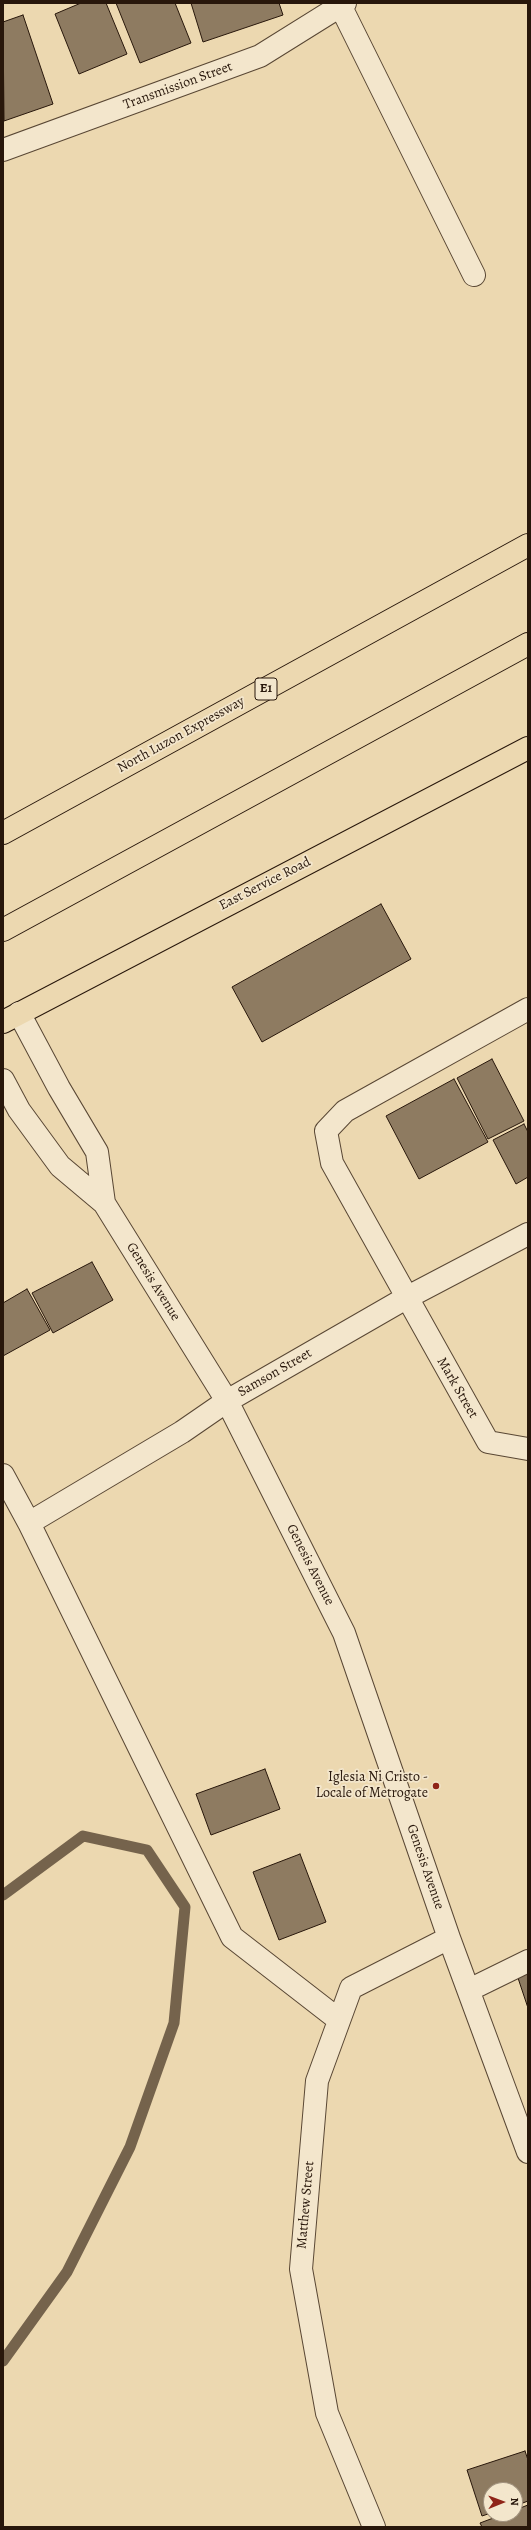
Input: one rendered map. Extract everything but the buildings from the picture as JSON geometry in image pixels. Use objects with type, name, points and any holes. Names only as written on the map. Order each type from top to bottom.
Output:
[{"type":"main road","name":"North Luzon Expressway","points":[[3,833],[528,545]]},
{"type":"main road","points":[[3,930],[528,644]]},
{"type":"main road","name":"East Service Road","points":[[11,1017],[528,748]]},
{"type":"street","name":"Transmission Street","points":[[3,150],[260,56],[343,5]]},
{"type":"street","points":[[343,5],[474,275]]},
{"type":"street","points":[[406,1298],[332,1163],[326,1131],[345,1111],[528,1009]]},
{"type":"street","name":"Genesis Avenue","points":[[11,1017],[59,1088],[97,1152],[104,1203],[226,1401],[344,1633],[449,1938],[528,2152]]},
{"type":"street","points":[[3,1080],[19,1110],[60,1166],[104,1203]]},
{"type":"street","name":"Samson Street","points":[[29,1523],[182,1432],[226,1401],[406,1298],[528,1234]]},
{"type":"street","name":"Mark Street","points":[[406,1298],[488,1442],[528,1449]]},
{"type":"street","points":[[3,1475],[29,1523],[232,1937],[340,2020]]},
{"type":"street","name":"Matthew Street","points":[[374,2527],[327,2413],[301,2269],[317,2082],[351,1988],[449,1938]]},
{"type":"street","points":[[469,1990],[528,1961]]},
{"type":"waterway","points":[[3,1895],[83,1836],[147,1850],[185,1907],[174,2023],[130,2147],[67,2272],[3,2361]]},
{"type":"place","name":"Iglesia Ni Cristo - Locale of Metrogate","points":[[436,1786]]}]
